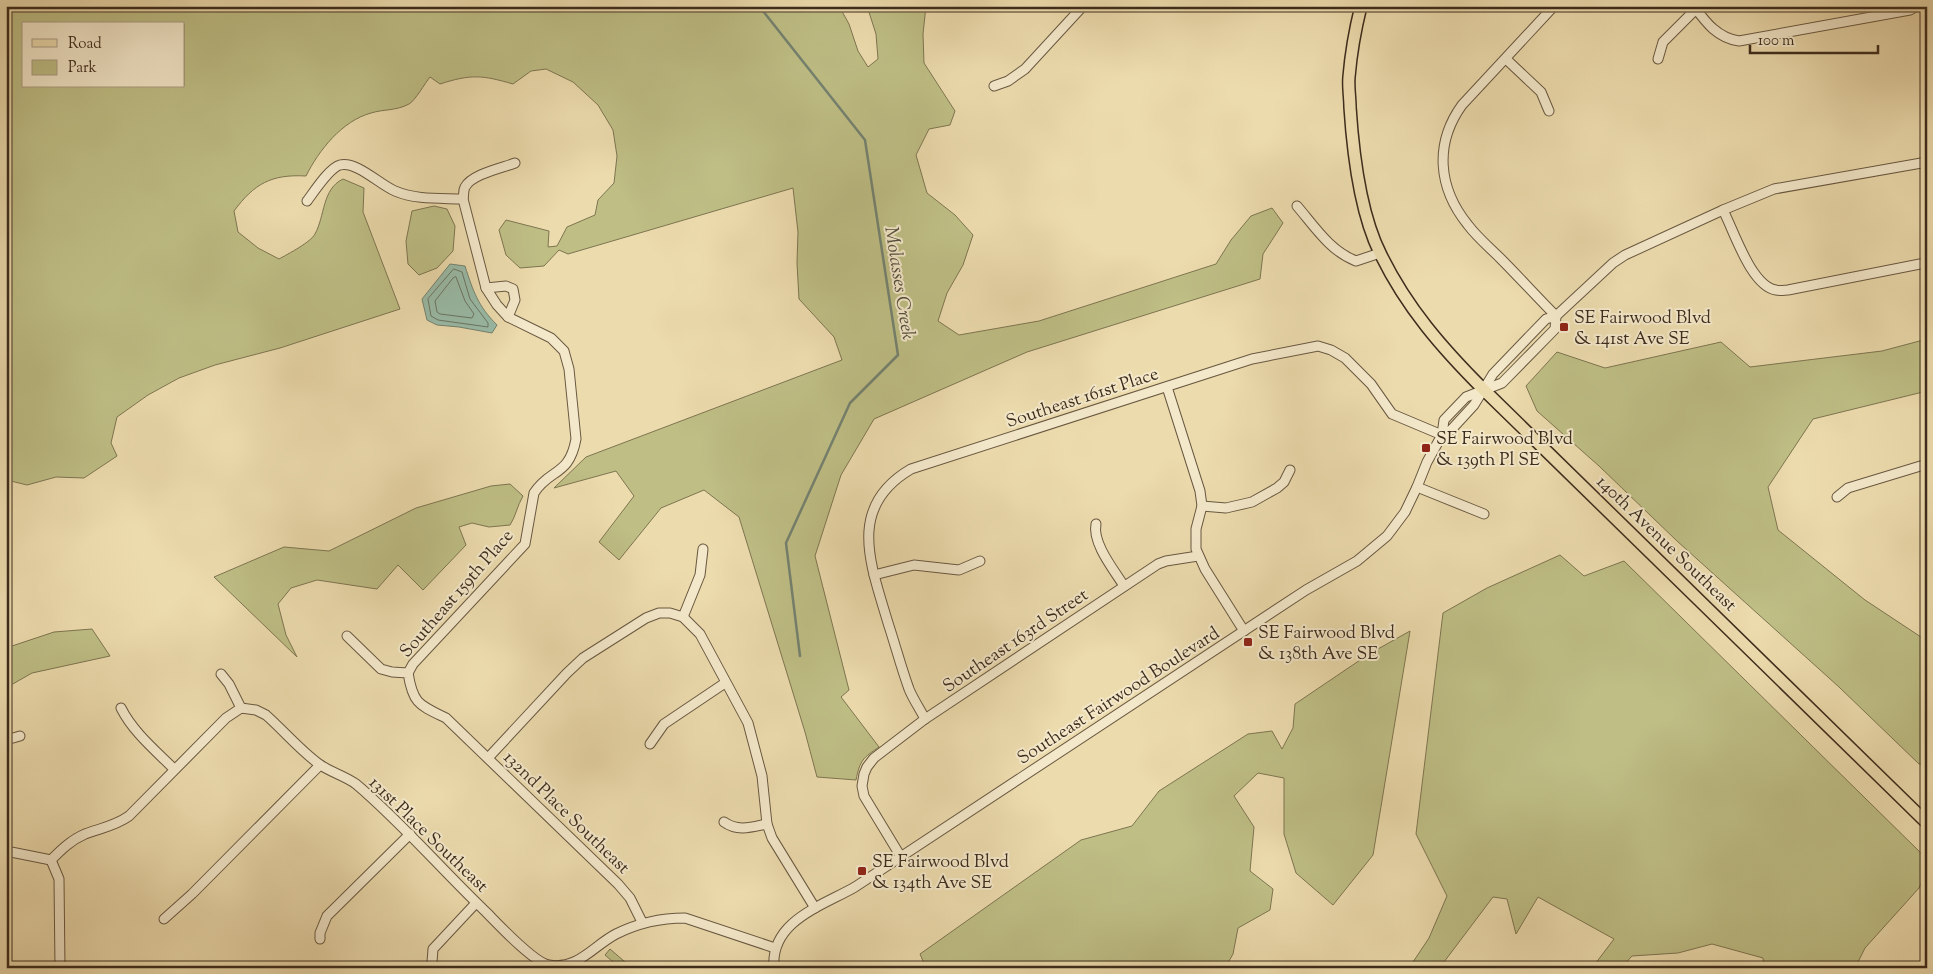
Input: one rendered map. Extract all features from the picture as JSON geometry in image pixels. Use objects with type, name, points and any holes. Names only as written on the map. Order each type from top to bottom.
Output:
[{"type":"main road","name":"140th Avenue Southeast","points":[[1361,6],[1354,33],[1349,79],[1351,128],[1359,185],[1371,230],[1380,253],[1398,286],[1424,324],[1442,347],[1484,390],[1927,823]]},
{"type":"street","points":[[994,86],[1008,81],[1025,69],[1083,6]]},
{"type":"street","points":[[1554,6],[1462,105],[1454,117],[1444,149],[1442,169],[1445,185],[1468,225],[1556,316]]},
{"type":"street","points":[[1658,59],[1663,42],[1695,7],[1709,24],[1727,39],[1749,40],[1910,10],[1918,6]]},
{"type":"street","points":[[1506,59],[1542,92],[1549,111]]},
{"type":"street","name":"Southeast Fairwood Boulevard","points":[[1484,390],[1493,374],[1546,319],[1556,316],[1613,263],[1625,255],[1774,189],[1927,162]]},
{"type":"street","points":[[307,201],[333,168],[340,165],[348,165],[362,171],[393,190],[404,194],[416,197],[463,199],[466,186],[470,181],[515,163]]},
{"type":"street","name":"Southeast 159th Place","points":[[408,673],[413,664],[525,544],[534,494],[539,486],[565,467],[574,450],[576,439],[569,369],[564,351],[551,338],[508,317],[497,305],[486,288],[463,199]]},
{"type":"street","points":[[1297,206],[1333,248],[1345,257],[1356,262],[1380,253]]},
{"type":"street","points":[[1724,210],[1754,275],[1763,284],[1776,290],[1788,290],[1927,264]]},
{"type":"street","points":[[486,288],[506,286],[513,290],[515,300],[508,317]]},
{"type":"street","name":"Southeast Fairwood Boulevard","points":[[775,948],[782,935],[794,921],[855,887],[1306,590],[1340,572],[1376,546],[1396,525],[1417,487],[1427,462],[1442,435],[1444,420],[1466,397],[1502,383],[1555,329],[1556,316]]},
{"type":"street","name":"Southeast 161st Place","points":[[925,719],[909,690],[874,575],[868,546],[868,532],[874,509],[892,482],[911,469],[1252,359],[1318,346],[1331,350],[1344,358],[1371,384],[1383,404],[1392,414],[1442,435]]},
{"type":"street","points":[[1167,387],[1200,491],[1202,506],[1196,537],[1198,556],[1244,631]]},
{"type":"street","points":[[1837,497],[1848,488],[1927,464]]},
{"type":"street","points":[[1202,506],[1226,508],[1252,502],[1277,488],[1284,482],[1290,470]]},
{"type":"street","points":[[1417,487],[1484,514]]},
{"type":"street","points":[[1096,524],[1094,531],[1098,544],[1124,586]]},
{"type":"street","points":[[682,617],[700,574],[703,549]]},
{"type":"street","name":"Southeast 163rd Street","points":[[901,857],[864,796],[862,786],[864,774],[867,766],[874,758],[925,719],[1158,564],[1198,556]]},
{"type":"street","points":[[874,575],[914,565],[959,570],[980,561]]},
{"type":"street","points":[[488,758],[583,658],[646,618],[670,613],[682,617],[700,634],[748,723],[762,776],[767,824],[772,838],[815,908]]},
{"type":"street","points":[[347,636],[381,669],[408,673]]},
{"type":"street","name":"132nd Place Southeast","points":[[408,673],[410,688],[414,698],[421,705],[446,718],[618,884],[630,898],[642,922]]},
{"type":"street","points":[[51,860],[69,842],[118,824],[129,816],[226,718],[241,708],[229,684],[221,674]]},
{"type":"street","points":[[650,744],[664,724],[725,683]]},
{"type":"street","points":[[121,708],[126,719],[135,730],[174,769]]},
{"type":"street","name":"131st Place Southeast","points":[[241,708],[256,710],[266,715],[320,765],[354,783],[410,834],[476,903],[535,958],[548,965],[574,963],[614,935],[642,922]]},
{"type":"street","points":[[6,740],[20,736]]},
{"type":"street","points":[[164,919],[192,894],[320,765]]},
{"type":"street","points":[[724,822],[740,829],[767,824]]},
{"type":"street","points":[[320,939],[320,933],[327,916],[410,834]]},
{"type":"street","points":[[6,851],[51,860]]},
{"type":"street","points":[[51,860],[59,879],[60,968]]},
{"type":"street","points":[[432,962],[433,949],[476,903]]},
{"type":"street","points":[[642,922],[685,918],[775,948],[774,968]]},
{"type":"green space","points":[[6,6],[839,6],[849,24],[858,51],[868,67],[878,59],[876,34],[867,6],[926,6],[923,34],[924,63],[955,111],[950,125],[929,129],[916,155],[927,193],[955,215],[973,235],[963,265],[947,293],[938,321],[959,335],[1039,321],[1216,264],[1231,240],[1251,216],[1272,208],[1283,223],[1263,254],[1260,279],[1027,352],[874,419],[841,475],[815,556],[849,690],[841,697],[879,747],[863,760],[856,780],[817,777],[739,517],[704,490],[661,508],[619,560],[599,542],[634,496],[616,471],[554,488],[586,457],[842,360],[834,337],[799,299],[798,232],[793,188],[568,254],[559,250],[544,266],[520,268],[506,255],[499,230],[506,220],[549,231],[548,247],[557,246],[567,227],[595,215],[598,200],[614,183],[617,156],[613,130],[598,105],[573,82],[546,69],[531,71],[513,84],[484,77],[469,77],[440,84],[430,77],[409,104],[360,117],[341,130],[318,156],[306,176],[283,177],[264,183],[249,194],[234,211],[238,232],[258,248],[279,259],[299,248],[313,237],[328,196],[336,183],[343,179],[364,188],[363,212],[400,309],[280,348],[215,365],[179,378],[148,395],[117,417],[111,443],[117,456],[84,478],[56,477],[27,485],[11,481],[6,471]]},
{"type":"green space","points":[[434,206],[447,209],[455,226],[453,251],[437,268],[419,275],[408,264],[406,241],[412,211]]},
{"type":"green space","points":[[1927,339],[1927,391],[1813,419],[1768,487],[1778,530],[1865,600],[1927,641],[1927,765],[1919,764],[1839,687],[1677,541],[1599,466],[1537,411],[1526,386],[1557,352],[1605,368],[1721,342],[1750,367],[1882,351]]},
{"type":"green space","points":[[510,484],[523,496],[510,525],[489,527],[472,523],[459,527],[466,545],[423,590],[398,565],[377,589],[317,580],[291,588],[278,604],[286,635],[297,657],[214,577],[284,547],[329,551],[416,508],[491,486]]},
{"type":"green space","points":[[1560,555],[1584,576],[1624,561],[1925,857],[1925,874],[1919,888],[1865,948],[1855,968],[1764,968],[1763,958],[1712,944],[1678,953],[1632,956],[1621,968],[1592,968],[1614,939],[1538,897],[1516,934],[1507,899],[1493,897],[1444,962],[1411,965],[1429,938],[1447,896],[1416,834],[1443,613],[1487,588]]},
{"type":"green space","points":[[92,629],[110,656],[32,673],[11,685],[6,684],[6,648],[54,632]]},
{"type":"green space","points":[[1410,631],[1373,855],[1333,905],[1296,873],[1284,834],[1284,778],[1258,773],[1234,796],[1254,827],[1250,871],[1273,889],[1270,910],[1238,928],[1233,954],[1225,968],[926,968],[920,954],[1081,840],[1132,826],[1159,791],[1248,734],[1272,731],[1282,749],[1293,728],[1295,704],[1369,654]]},
{"type":"green space","points":[[610,949],[632,968],[620,968],[605,955]]},
{"type":"water","points":[[450,264],[465,266],[477,298],[497,325],[492,333],[437,325],[427,320],[422,299]]},
{"type":"waterway","name":"Molasses Creek","points":[[759,6],[865,140],[898,355],[850,403],[786,543],[800,656]]},
{"type":"place","name":"SE Fairwood Blvd & 141st Ave SE","points":[[1564,327]]},
{"type":"place","name":"SE Fairwood Blvd & 139th Pl SE","points":[[1426,448]]},
{"type":"place","name":"SE Fairwood Blvd & 138th Ave SE","points":[[1248,642]]},
{"type":"place","name":"SE Fairwood Blvd & 134th Ave SE","points":[[862,871]]}]
